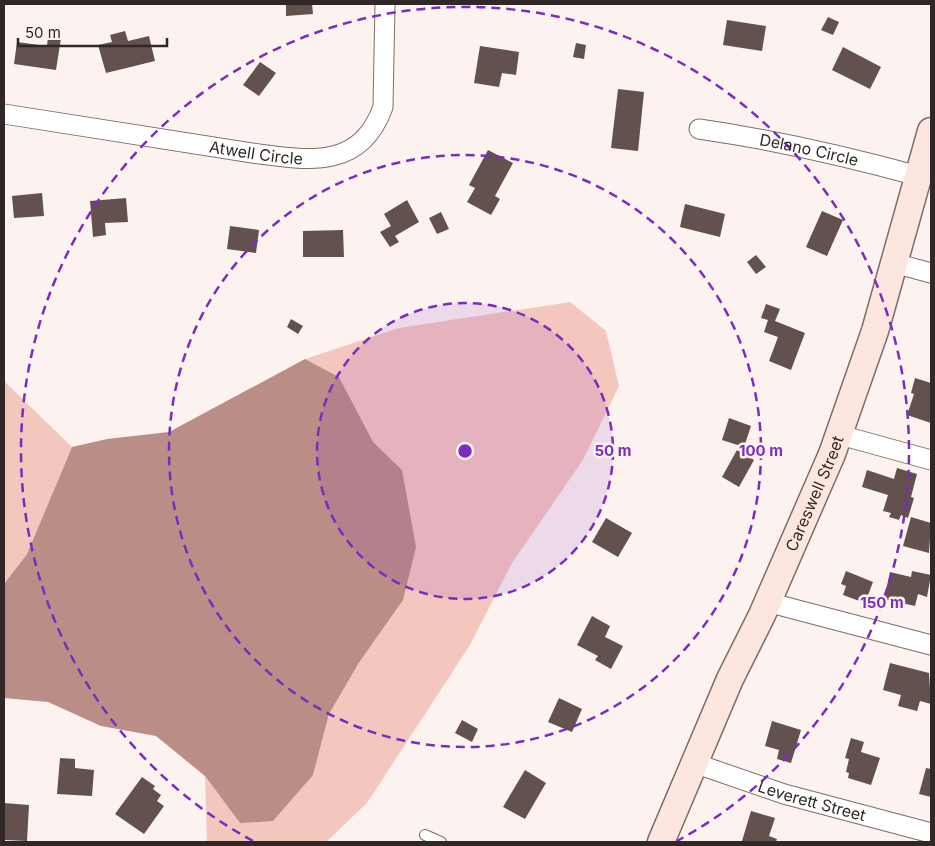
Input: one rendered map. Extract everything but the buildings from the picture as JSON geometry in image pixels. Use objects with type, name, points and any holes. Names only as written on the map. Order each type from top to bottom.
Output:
[{"type":"main road","name":"Careswell Street","points":[[661,838],[840,435],[875,331],[931,131]]},
{"type":"street","name":"Atwell Circle","points":[[4,114],[299,160],[330,158],[346,153],[365,138],[381,113],[385,91],[386,4]]},
{"type":"street","name":"Delano Circle","points":[[699,129],[766,138],[829,152],[918,176]]},
{"type":"street","points":[[894,263],[931,273]]},
{"type":"street","points":[[840,435],[931,460]]},
{"type":"street","points":[[767,602],[931,645]]},
{"type":"street","name":"Leverett Street","points":[[694,763],[784,794],[931,833]]},
{"type":"lane","points":[[425,835],[441,842]]},
{"type":"shaded area","points":[[570,302],[606,331],[619,386],[583,460],[512,563],[470,645],[367,803],[326,842],[207,842],[205,776],[240,823],[313,775],[329,714],[360,661],[402,470],[373,443],[339,377],[305,359],[399,328]]},
{"type":"shaded area","points":[[305,359],[339,377],[373,442],[402,470],[416,547],[403,600],[360,661],[329,714],[313,775],[273,821],[240,823],[205,776],[156,736],[101,726],[48,702],[4,698],[4,584],[27,554],[72,447],[107,439],[169,432]]},
{"type":"shaded area","points":[[4,381],[72,447],[27,554],[4,584]]}]
